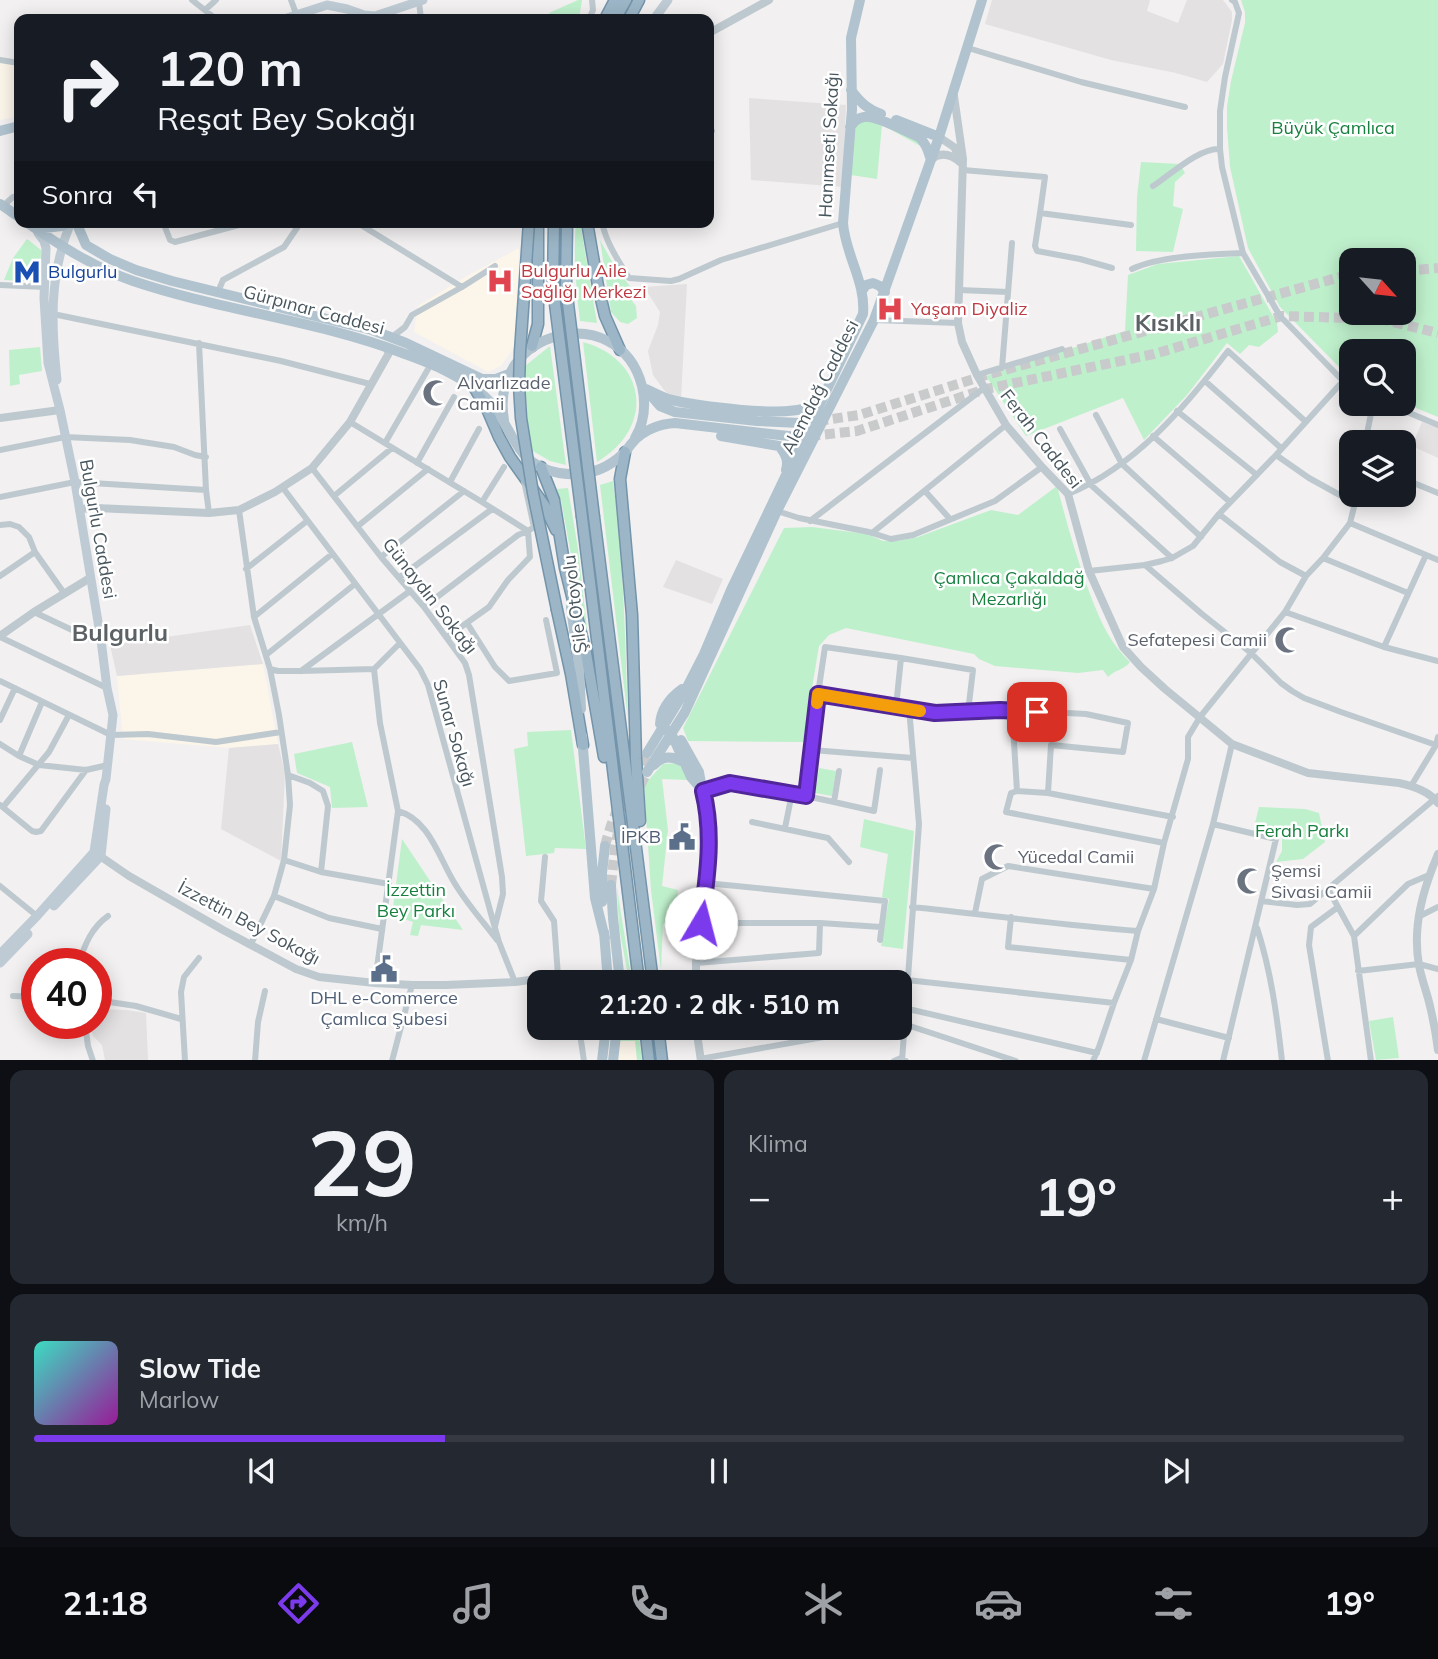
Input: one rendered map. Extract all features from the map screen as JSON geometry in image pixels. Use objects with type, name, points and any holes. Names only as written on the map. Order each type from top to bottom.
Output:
[{"type":"highway","points":[[529,228],[520,352],[520,418],[583,745]]},
{"type":"highway","points":[[532,346],[538,324],[538,228]]},
{"type":"highway","name":"Şile Otoyolu","points":[[554,228],[553,288],[638,970]]},
{"type":"highway","name":"Şile Otoyolu","points":[[567,228],[566,287],[652,970]]},
{"type":"highway","points":[[590,228],[605,316],[620,350]]},
{"type":"highway","points":[[474,387],[504,447],[544,505],[560,537]]},
{"type":"highway","points":[[625,452],[620,480],[632,615],[636,759],[645,915]]},
{"type":"highway","points":[[541,467],[554,500],[565,568],[586,653],[607,775],[619,821]]},
{"type":"highway","points":[[647,1040],[649,1060]]},
{"type":"highway","points":[[660,1040],[662,1060]]},
{"type":"main road","name":"Alemdağ Caddesi","points":[[647,753],[685,712],[777,511],[874,320],[931,160],[982,0]]},
{"type":"main road","points":[[379,14],[401,3],[421,1]]},
{"type":"main road","name":"Hanımseti Sokağı","points":[[858,1],[850,38],[850,127],[843,223],[844,237],[862,291]]},
{"type":"main road","points":[[304,14],[335,3],[362,14]]},
{"type":"main road","points":[[851,90],[861,104],[870,110],[939,136]]},
{"type":"main road","points":[[850,127],[866,116],[878,119],[919,137],[928,148],[931,160]]},
{"type":"main road","name":"Bulgurlu Caddesi","points":[[34,228],[44,240],[46,248],[48,363],[75,482],[113,715],[98,854]]},
{"type":"main road","name":"Gürpınar Caddesi","points":[[36,228],[81,258],[131,281],[358,337],[406,343],[482,379],[496,379],[509,374]]},
{"type":"main road","name":"Bulgurlu Caddesi","points":[[60,410],[52,339],[55,275],[69,228]]},
{"type":"main road","name":"Gürpınar Caddesi","points":[[76,228],[86,245],[110,260],[136,270],[372,330],[389,342],[474,387],[489,400],[505,422],[511,438],[521,452],[541,467]]},
{"type":"main road","points":[[55,275],[67,259],[81,258]]},
{"type":"main road","points":[[862,291],[866,285],[873,283],[885,292]]},
{"type":"main road","name":"Alemdağ Caddesi","points":[[667,731],[660,724],[661,717],[670,700],[688,684],[863,314],[862,291]]},
{"type":"main road","points":[[505,422],[503,398],[509,374],[517,360],[532,346],[555,335],[583,333],[597,337],[620,350],[660,406],[675,412],[800,423]]},
{"type":"main road","points":[[638,438],[644,402],[640,379]]},
{"type":"main road","points":[[646,390],[671,400],[694,404],[790,411],[810,405],[828,387]]},
{"type":"main road","points":[[541,467],[556,473],[574,475],[600,470],[613,463],[638,438],[663,424],[675,423],[797,437]]},
{"type":"main road","points":[[638,438],[678,429],[779,446],[788,464],[783,482]]},
{"type":"main road","points":[[565,568],[579,667],[595,898],[605,938]]},
{"type":"main road","points":[[685,712],[679,730],[680,738],[699,772],[703,791]]},
{"type":"main road","points":[[667,731],[691,777],[703,791]]},
{"type":"main road","name":"Alemdağ Caddesi","points":[[667,731],[648,772],[657,761],[667,757],[683,762]]},
{"type":"main road","points":[[605,846],[601,892],[608,970]]},
{"type":"main road","points":[[0,954],[98,854]]},
{"type":"main road","points":[[0,963],[98,854]]},
{"type":"main road","points":[[611,885],[619,970]]},
{"type":"main road","points":[[602,1060],[604,1040]]},
{"type":"main road","points":[[613,1060],[615,1040]]},
{"type":"street","points":[[192,0],[210,14]]},
{"type":"street","points":[[205,10],[216,0]]},
{"type":"street","points":[[714,30],[769,0]]},
{"type":"street","points":[[1232,0],[1239,13],[1220,111],[1220,149],[1243,253],[1280,316],[1339,377]]},
{"type":"street","points":[[968,48],[1081,82],[1185,107]]},
{"type":"street","name":"Ferah Caddesi","points":[[953,93],[963,150],[958,323],[962,342],[977,375],[1006,425],[1068,494],[1089,571],[1123,647],[1165,689],[1233,744],[1308,773],[1399,783],[1437,799]]},
{"type":"street","points":[[939,136],[957,149],[963,167]]},
{"type":"street","points":[[1153,186],[1201,152],[1220,149]]},
{"type":"street","points":[[931,160],[944,154],[953,157],[963,167],[1045,177],[1035,246],[1037,251],[1112,268]]},
{"type":"street","points":[[1040,213],[1131,225]]},
{"type":"street","points":[[603,228],[614,254],[629,278],[670,281],[721,260],[843,223]]},
{"type":"street","points":[[165,228],[170,240],[176,242],[228,228]]},
{"type":"street","points":[[218,292],[223,280],[284,247],[297,228]]},
{"type":"street","points":[[366,228],[462,287]]},
{"type":"street","points":[[1002,368],[1013,243]]},
{"type":"street","points":[[1132,269],[1180,258],[1243,253]]},
{"type":"street","points":[[79,509],[209,513],[239,510],[283,488],[312,468],[349,422],[389,353],[389,342],[405,327],[412,315],[495,266]]},
{"type":"street","points":[[0,285],[45,288]]},
{"type":"street","points":[[959,290],[1008,292]]},
{"type":"street","points":[[53,314],[281,361],[370,384]]},
{"type":"street","points":[[874,320],[958,323]]},
{"type":"street","name":"Gürpınar Caddesi","points":[[405,327],[406,343]]},
{"type":"street","points":[[199,343],[209,513]]},
{"type":"street","points":[[977,375],[1062,349]]},
{"type":"street","points":[[1068,494],[1091,485],[1122,464],[1177,411],[1228,351],[1305,421]]},
{"type":"street","points":[[386,443],[431,364]]},
{"type":"street","points":[[1205,381],[1281,449]]},
{"type":"street","points":[[1089,571],[1145,565],[1172,558],[1193,546],[1219,514],[1339,385]]},
{"type":"street","points":[[810,521],[984,388]]},
{"type":"street","points":[[417,463],[454,397]]},
{"type":"street","points":[[0,418],[60,410]]},
{"type":"street","points":[[1177,411],[1257,475]]},
{"type":"street","points":[[1096,415],[1122,464],[1201,537]]},
{"type":"street","points":[[1416,416],[1438,425]]},
{"type":"street","points":[[349,422],[528,531]]},
{"type":"street","points":[[872,533],[1006,425]]},
{"type":"street","points":[[450,482],[479,429]]},
{"type":"street","points":[[1060,429],[1091,485],[1172,558]]},
{"type":"street","points":[[1153,436],[1230,502]]},
{"type":"street","points":[[0,450],[65,437],[130,440],[174,447],[206,457]]},
{"type":"street","points":[[334,496],[393,448]]},
{"type":"street","points":[[1276,455],[1339,495]]},
{"type":"street","points":[[482,502],[504,467]]},
{"type":"street","points":[[777,511],[891,539],[913,535],[995,501],[1042,467]]},
{"type":"street","name":"Günaydın Sokağı","points":[[312,468],[381,557],[424,607],[465,663],[487,780],[503,894],[495,926]]},
{"type":"street","points":[[358,526],[428,469]]},
{"type":"street","points":[[424,607],[518,535],[534,527],[523,476]]},
{"type":"street","points":[[0,497],[75,482],[206,490]]},
{"type":"street","points":[[1416,484],[1438,493]]},
{"type":"street","name":"Sunar Sokağı","points":[[283,488],[420,669],[428,685],[499,942],[515,982]]},
{"type":"street","points":[[381,557],[464,491]]},
{"type":"street","points":[[925,491],[950,519]]},
{"type":"street","points":[[1093,1060],[1131,961],[1138,931],[1154,889],[1188,759],[1188,737],[1200,717],[1285,612],[1306,576],[1350,523],[1355,507]]},
{"type":"street","points":[[400,577],[492,509]]},
{"type":"street","points":[[239,510],[254,617],[266,655],[274,670],[290,805],[284,860],[274,896],[251,944]]},
{"type":"street","points":[[1219,514],[1280,562],[1306,576]]},
{"type":"street","points":[[246,569],[307,521]]},
{"type":"street","points":[[1350,523],[1438,560]]},
{"type":"street","points":[[0,525],[19,527],[29,537],[35,552],[64,593]]},
{"type":"street","points":[[447,638],[489,607],[508,580],[530,557],[528,531]]},
{"type":"street","points":[[0,576],[35,552]]},
{"type":"street","points":[[254,617],[332,554]]},
{"type":"street","points":[[1384,647],[1426,555]]},
{"type":"street","points":[[1323,558],[1408,593]]},
{"type":"street","points":[[1145,565],[1251,653],[1281,683],[1304,698],[1437,741],[1411,786]]},
{"type":"street","points":[[90,578],[0,636],[107,688]]},
{"type":"street","points":[[266,655],[355,584]]},
{"type":"street","points":[[301,671],[410,591]]},
{"type":"street","points":[[34,612],[91,639],[101,640]]},
{"type":"street","points":[[1285,612],[1384,647],[1438,661]]},
{"type":"street","points":[[467,623],[495,667],[509,681],[557,673],[546,620]]},
{"type":"street","points":[[274,670],[374,669],[400,644]]},
{"type":"street","points":[[806,796],[825,647],[972,670],[968,712]]},
{"type":"street","points":[[896,707],[901,658]]},
{"type":"street","points":[[374,669],[380,723],[398,811],[375,983]]},
{"type":"street","points":[[0,681],[111,735],[148,734],[216,742],[281,732]]},
{"type":"street","points":[[0,720],[15,688]]},
{"type":"street","points":[[818,694],[935,713],[1012,710],[1086,714],[1128,723],[1123,752],[1051,744],[1048,793]]},
{"type":"street","points":[[19,756],[42,702]]},
{"type":"street","points":[[908,970],[919,824],[909,708]]},
{"type":"street","points":[[1012,710],[1017,791]]},
{"type":"street","points":[[69,715],[49,752],[2,806],[32,831],[41,831],[86,770]]},
{"type":"street","points":[[0,744],[39,765],[86,770],[107,765]]},
{"type":"street","points":[[1144,1060],[1213,824],[1233,744]]},
{"type":"street","points":[[812,750],[913,758]]},
{"type":"street","points":[[696,970],[710,843],[703,791],[730,783],[874,811],[880,770]]},
{"type":"street","points":[[834,802],[839,771]]},
{"type":"street","points":[[288,775],[323,791],[328,806],[321,872]]},
{"type":"street","points":[[1164,843],[1006,811],[1011,793],[1017,791],[1048,793],[1172,817]]},
{"type":"street","points":[[785,828],[792,793]]},
{"type":"street","points":[[1261,901],[1310,904],[1437,799]]},
{"type":"street","points":[[398,811],[409,814],[428,833],[457,888],[499,942]]},
{"type":"street","points":[[752,822],[828,838],[849,862]]},
{"type":"street","points":[[1213,824],[1276,839],[1223,1060]]},
{"type":"street","name":"İzzettin Bey Sokağı","points":[[98,854],[129,876],[251,944],[296,969],[319,977],[412,985],[527,980]]},
{"type":"street","points":[[1438,854],[1429,875],[1418,917],[1417,940],[1419,964],[1437,1029],[1438,1050]]},
{"type":"street","points":[[545,857],[541,901],[554,921],[558,970]]},
{"type":"street","points":[[284,860],[321,872],[389,884]]},
{"type":"street","points":[[975,913],[982,879],[1008,866],[1154,889]]},
{"type":"street","points":[[1354,936],[1408,884],[1429,875]]},
{"type":"street","points":[[706,883],[885,901],[880,940]]},
{"type":"street","points":[[0,886],[37,916]]},
{"type":"street","points":[[1328,889],[1354,936],[1371,1060]]},
{"type":"street","points":[[274,896],[329,918],[382,929]]},
{"type":"street","points":[[912,907],[1138,931]]},
{"type":"street","points":[[1328,1060],[1309,945],[1311,927],[1338,907]]},
{"type":"street","points":[[1418,917],[1438,907]]},
{"type":"street","points":[[84,948],[98,923],[108,916]]},
{"type":"street","points":[[1011,918],[1008,947],[1131,961]]},
{"type":"street","points":[[701,923],[820,923],[881,927]]},
{"type":"street","points":[[696,963],[819,953],[820,923]]},
{"type":"street","points":[[1256,926],[1265,952],[1278,1018],[1282,1060]]},
{"type":"street","points":[[185,1060],[181,992],[184,977],[199,958]]},
{"type":"street","points":[[1358,971],[1419,964],[1438,969]]},
{"type":"street","points":[[912,981],[1114,1003]]},
{"type":"street","points":[[393,1060],[412,985]]},
{"type":"street","points":[[255,1060],[258,1022],[265,992]]},
{"type":"street","points":[[13,996],[21,996]]},
{"type":"street","points":[[112,1002],[136,1006],[181,1019]]},
{"type":"street","points":[[912,1009],[1097,1053]]},
{"type":"street","points":[[1156,1019],[1228,1038]]},
{"type":"street","points":[[912,1027],[1016,1060]]},
{"type":"street","points":[[87,1039],[93,1060]]},
{"type":"street","points":[[581,1040],[584,1060]]},
{"type":"street","points":[[698,1040],[701,1060],[809,1040]]},
{"type":"street","points":[[901,1040],[901,1060]]},
{"type":"shaded area","points":[[992,0],[1150,0],[1147,11],[1178,23],[1187,0],[1223,0],[1232,12],[1232,20],[1223,64],[1207,82],[1111,60],[985,24]]},
{"type":"shaded area","points":[[0,61],[14,62],[14,117],[0,120]]},
{"type":"shaded area","points":[[749,98],[846,105],[843,187],[751,180]]},
{"type":"shaded area","points":[[519,248],[517,343],[501,366],[488,372],[414,332],[418,306]]},
{"type":"shaded area","points":[[687,284],[681,399],[669,395],[653,375],[648,351],[660,312],[644,287]]},
{"type":"shaded area","points":[[1422,422],[1438,428],[1438,458],[1416,448],[1416,436]]},
{"type":"shaded area","points":[[676,560],[723,579],[712,604],[663,587]]},
{"type":"shaded area","points":[[250,625],[263,664],[117,676],[110,645]]},
{"type":"shaded area","points":[[263,664],[278,744],[229,748],[123,739],[117,676]]},
{"type":"shaded area","points":[[278,744],[285,773],[281,861],[221,829],[229,748]]},
{"type":"shaded area","points":[[112,1010],[146,1013],[148,1060],[105,1060],[102,1045],[96,1039],[112,1039]]},
{"type":"shaded area","points":[[618,1041],[635,1041],[637,1060],[616,1060]]},
{"type":"green space","points":[[578,0],[582,0],[580,14],[549,13]]},
{"type":"green space","name":"Büyük Çamlıca","points":[[1241,0],[1438,0],[1438,417],[1416,408],[1416,339],[1339,339],[1339,367],[1280,307],[1248,248],[1230,167],[1227,127],[1231,81],[1245,23]]},
{"type":"green space","points":[[869,115],[927,135],[924,148],[882,125],[877,179],[851,175],[855,120]]},
{"type":"green space","points":[[1141,162],[1180,164],[1185,173],[1175,182],[1173,206],[1183,209],[1173,252],[1136,251]]},
{"type":"green space","points":[[576,228],[581,228],[597,323],[580,321]]},
{"type":"green space","points":[[27,239],[41,250],[40,282],[4,280],[13,258]]},
{"type":"green space","points":[[600,240],[632,289],[627,294],[636,306],[637,318],[628,324],[620,322],[611,312]]},
{"type":"green space","points":[[1239,256],[1277,323],[1278,332],[1259,347],[1249,345],[1240,354],[1227,343],[1187,395],[1144,440],[1123,398],[1026,436],[986,376],[1125,331],[1128,275],[1158,264]]},
{"type":"green space","points":[[583,342],[605,351],[621,364],[631,379],[636,396],[635,414],[628,431],[616,448],[597,462]]},
{"type":"green space","points":[[550,346],[566,465],[550,461],[531,450],[527,421],[525,366]]},
{"type":"green space","points":[[40,347],[42,371],[19,375],[20,384],[10,386],[9,350]]},
{"type":"green space","points":[[613,481],[622,570],[628,720],[600,485]]},
{"type":"green space","name":"Çamlıca Çakaldağ Mezarlığı","points":[[1057,486],[1087,586],[1109,636],[1130,662],[1125,667],[1108,677],[1103,670],[1078,673],[995,666],[974,654],[846,628],[829,635],[819,646],[803,742],[688,741],[683,728],[784,528],[812,527],[867,534],[883,541],[897,541],[918,537],[991,510],[1018,515]]},
{"type":"green space","points":[[568,488],[588,637],[574,583],[576,582],[557,489]]},
{"type":"green space","points":[[571,730],[586,849],[555,848],[554,853],[526,856],[514,749],[528,746],[527,732]]},
{"type":"green space","points":[[352,742],[368,807],[332,808],[330,787],[297,773],[294,754]]},
{"type":"green space","points":[[677,763],[688,780],[662,779],[668,830],[662,886],[678,890],[675,920],[663,924],[661,970],[651,890],[644,785],[663,764]]},
{"type":"green space","points":[[819,768],[836,771],[832,796],[815,793]]},
{"type":"green space","name":"Ferah Parkı","points":[[1259,807],[1305,809],[1319,813],[1325,842],[1303,859],[1276,862],[1282,851],[1282,836],[1254,827]]},
{"type":"green space","points":[[864,819],[914,831],[903,949],[881,946],[889,899],[882,897],[888,854],[860,847]]},
{"type":"green space","name":"İzzettin Bey Parkı","points":[[402,839],[463,930],[421,925],[418,936],[410,935],[413,922],[392,915]]},
{"type":"green space","points":[[617,888],[630,970],[627,970],[619,927]]},
{"type":"green space","points":[[1393,1017],[1399,1058],[1376,1060],[1369,1021]]},
{"type":"green space","points":[[640,1040],[642,1060],[637,1060],[635,1041],[618,1041]]},
{"type":"tunnel","points":[[1416,270],[1438,268]]},
{"type":"tunnel","points":[[818,421],[859,415],[983,376],[1339,277]]},
{"type":"tunnel","points":[[810,436],[857,431],[986,389],[1154,354],[1282,316],[1381,319],[1438,333]]},
{"type":"tunnel","points":[[605,846],[617,809],[647,753]]},
{"type":"tunnel","points":[[611,885],[619,828],[647,772]]},
{"type":"slow traffic","points":[[817,703],[818,694],[920,711]]},
{"type":"place","name":"Bulgurlu","points":[[27,272]]},
{"type":"place","name":"Bulgurlu Aile Sağlığı Merkezi","points":[[500,281]]},
{"type":"place","name":"Yaşam Diyaliz","points":[[890,309]]},
{"type":"place","name":"Alvarlızade Camii","points":[[436,393]]},
{"type":"place","name":"Sefatepesi Camii","points":[[1288,640]]},
{"type":"place","name":"İPKB","points":[[682,837]]},
{"type":"place","name":"Yücedal Camii","points":[[997,857]]},
{"type":"place","name":"Şemsi Sivasi Camii","points":[[1250,881]]},
{"type":"place","name":"DHL e-Commerce Çamlıca Şubesi","points":[[384,969]]},
{"type":"district","name":"Kısıklı","points":[[1168,323]]},
{"type":"district","name":"Bulgurlu","points":[[120,633]]},
{"type":"route","points":[[701,923],[710,843],[703,791],[730,783],[806,796],[818,694],[935,713],[1000,710],[1037,712]]}]
